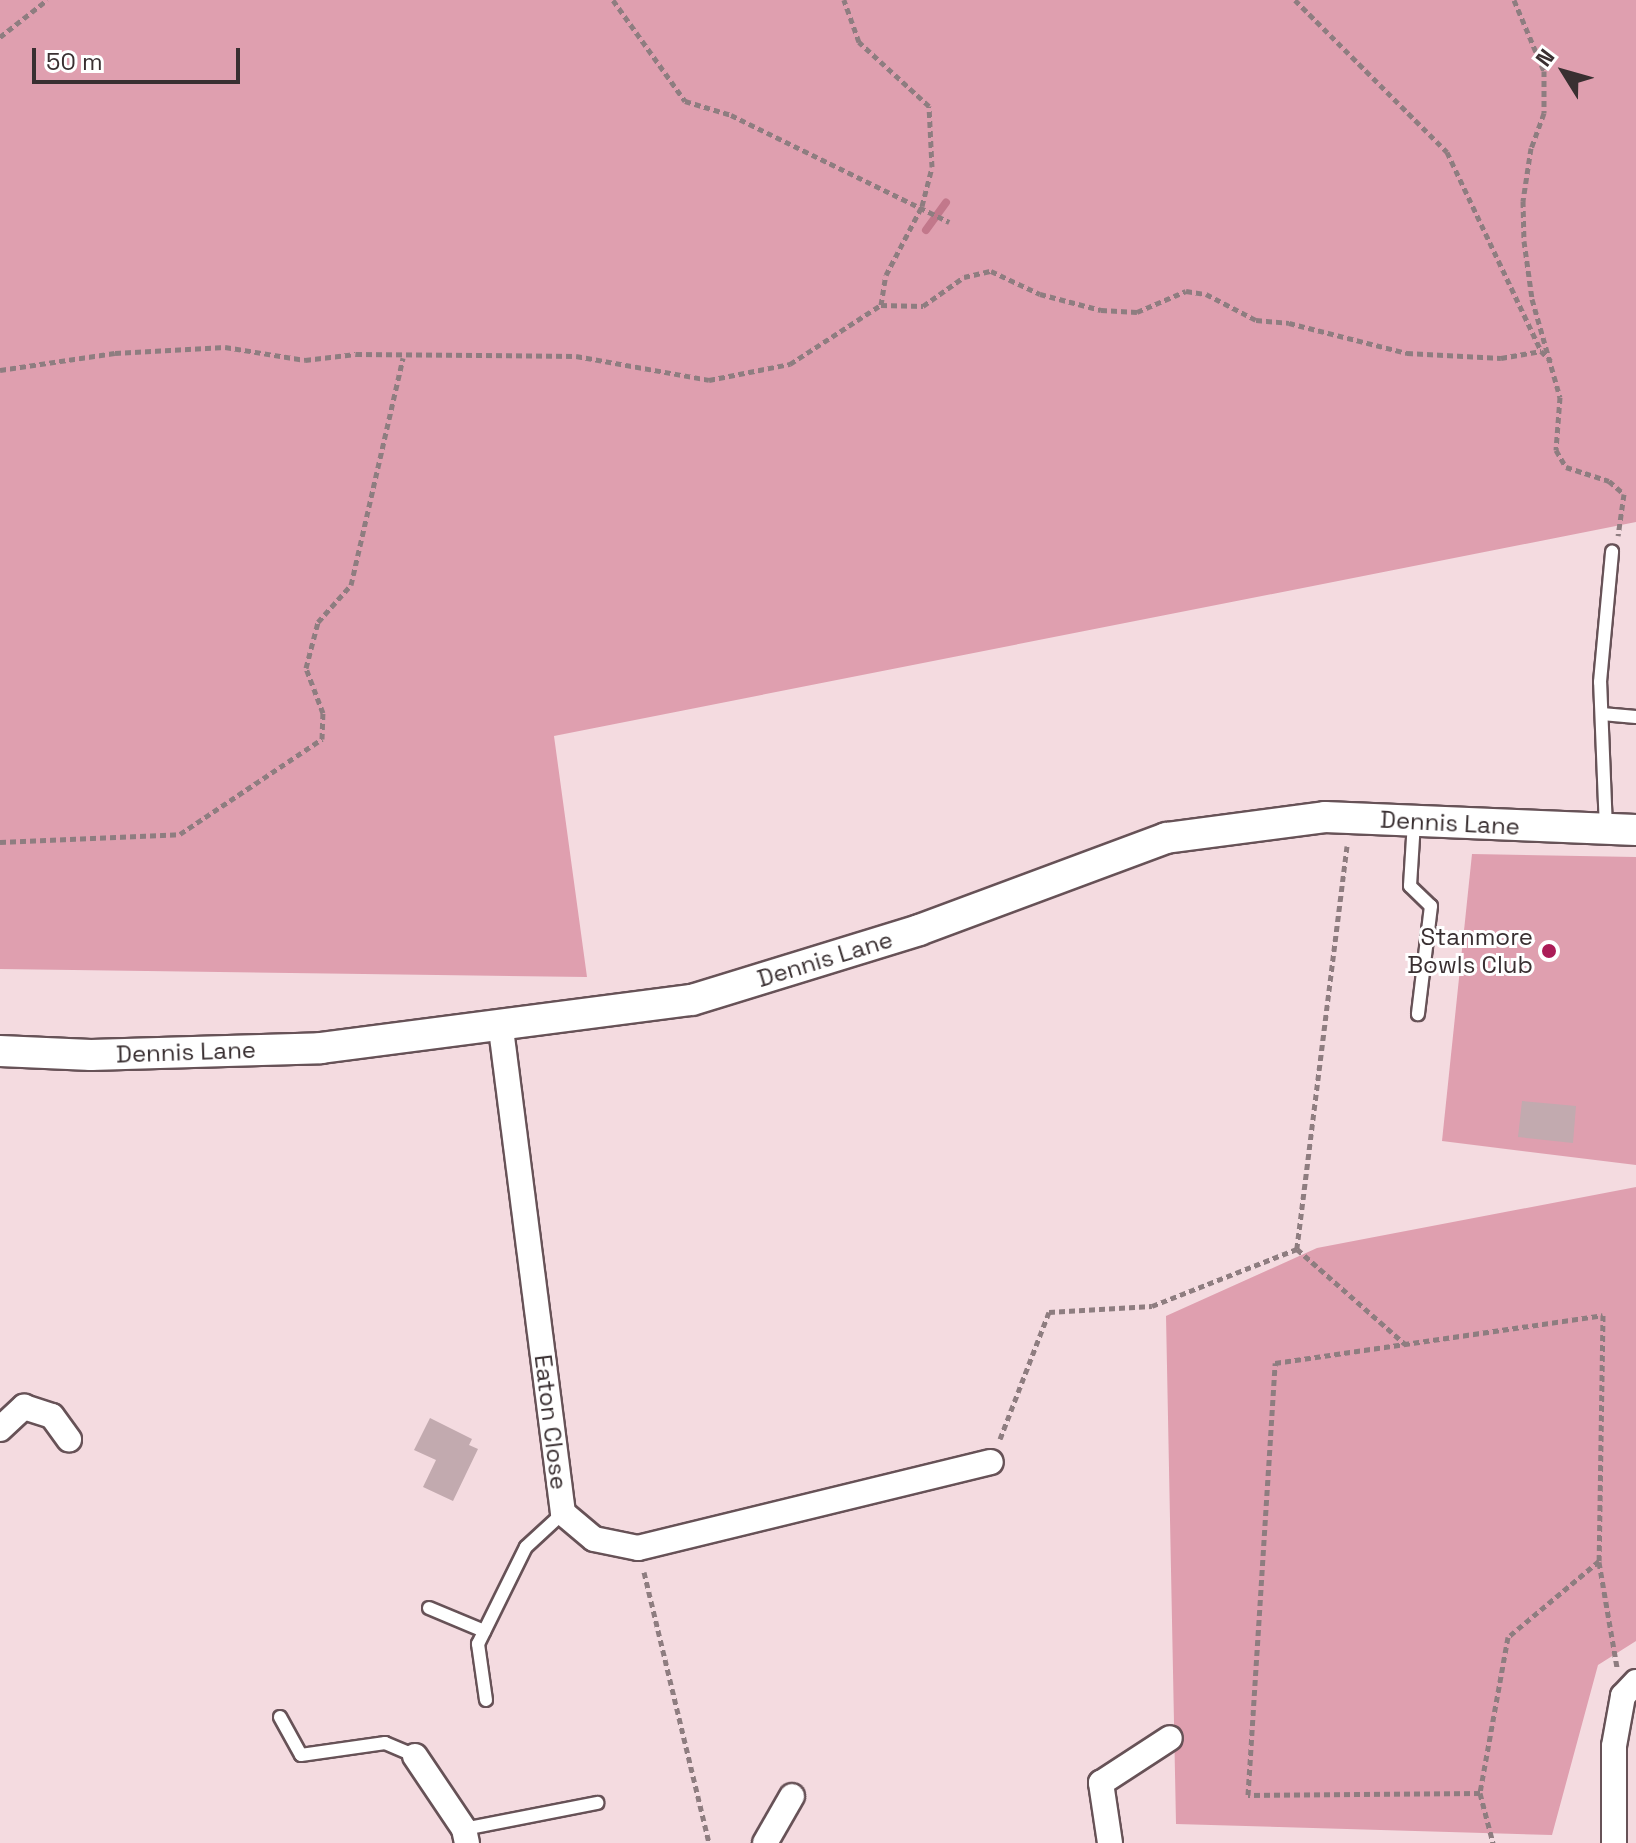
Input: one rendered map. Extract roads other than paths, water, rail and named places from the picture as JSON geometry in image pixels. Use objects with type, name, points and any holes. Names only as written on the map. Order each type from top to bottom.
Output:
[{"type":"street","name":"Dennis Lane","points":[[0,1051],[91,1055],[321,1048],[501,1029],[692,1000],[919,930],[1166,838],[1325,817],[1636,830]]},
{"type":"street","name":"Eaton Close","points":[[501,1029],[563,1513],[594,1539],[638,1548],[991,1462]]},
{"type":"street","points":[[0,1429],[24,1407],[52,1416],[69,1439]]},
{"type":"street","points":[[1614,1843],[1614,1746],[1630,1689]]},
{"type":"street","points":[[1110,1843],[1101,1783],[1170,1738]]},
{"type":"street","points":[[415,1756],[466,1836]]},
{"type":"street","points":[[765,1843],[792,1796]]},
{"type":"lane","points":[[1606,830],[1602,714],[1612,552]]},
{"type":"lane","points":[[1602,714],[1636,717]]},
{"type":"lane","points":[[1414,822],[1410,886],[1431,906],[1418,1014]]},
{"type":"lane","points":[[486,1700],[478,1644],[526,1547],[563,1513]]},
{"type":"lane","points":[[429,1608],[484,1631]]},
{"type":"lane","points":[[280,1717],[301,1755],[385,1743],[415,1756]]},
{"type":"lane","points":[[466,1836],[597,1803]]},
{"type":"waterway","points":[[926,230],[946,202]]},
{"type":"place","name":"Stanmore Bowls Club","points":[[1549,951]]}]
